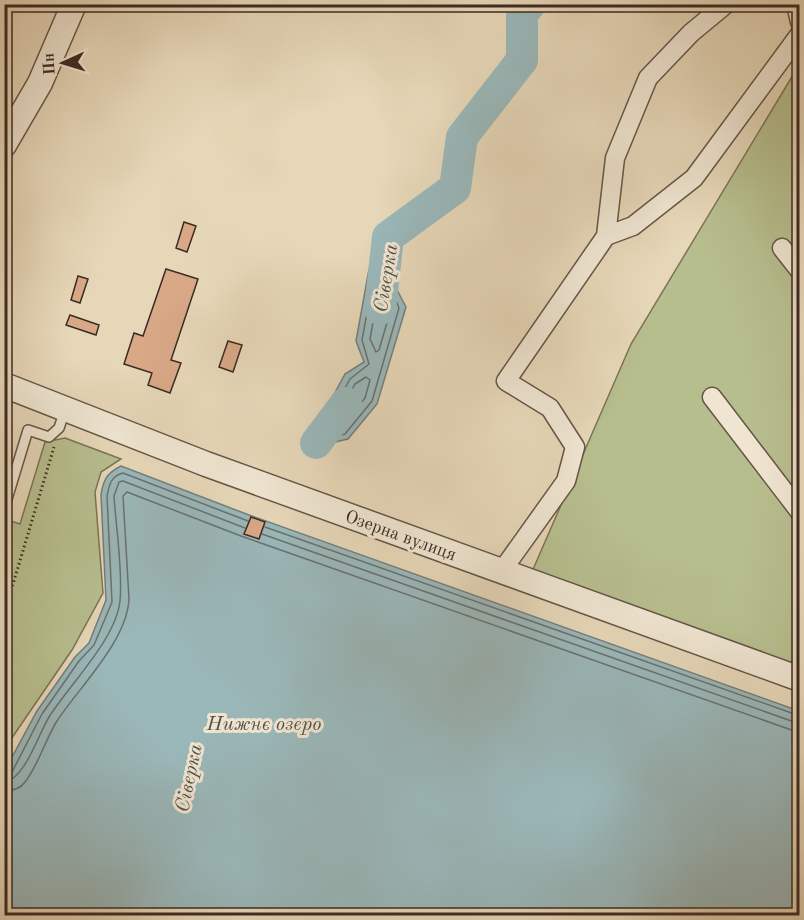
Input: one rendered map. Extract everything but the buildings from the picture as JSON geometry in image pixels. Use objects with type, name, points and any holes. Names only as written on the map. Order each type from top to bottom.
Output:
[{"type":"street","points":[[4,145],[40,83],[74,4]]},
{"type":"street","points":[[501,572],[566,481],[575,447],[550,408],[506,381],[606,236],[615,158],[648,78],[691,33],[726,4]]},
{"type":"street","points":[[796,4],[800,22]]},
{"type":"street","points":[[606,236],[633,226],[694,178],[800,34]]},
{"type":"street","points":[[782,248],[800,271]]},
{"type":"street","name":"Озерна вулиця","points":[[4,385],[62,418],[206,464],[800,679]]},
{"type":"street","points":[[712,397],[800,512]]},
{"type":"lane","points":[[4,508],[28,430],[49,437],[62,418]]},
{"type":"path","points":[[4,602],[13,584],[62,418]]},
{"type":"green space","points":[[799,65],[799,667],[531,574],[631,344]]},
{"type":"green space","points":[[65,438],[121,459],[101,472],[95,492],[103,593],[72,650],[5,748],[5,519],[20,524],[45,442]]},
{"type":"water","points":[[390,264],[394,284],[406,307],[377,404],[348,439],[322,445],[318,424],[345,374],[364,362],[356,341],[369,269]]},
{"type":"water","name":"Нижнє озеро","points":[[121,466],[249,515],[799,711],[799,915],[5,915],[4,772],[37,711],[75,657],[89,643],[106,600],[101,495],[106,478]]},
{"type":"waterway","name":"Сіверка","points":[[380,309],[388,237],[455,188],[462,137],[522,60],[522,14],[530,4]]},
{"type":"waterway","name":"Сіверка","points":[[316,443],[346,403]]}]
